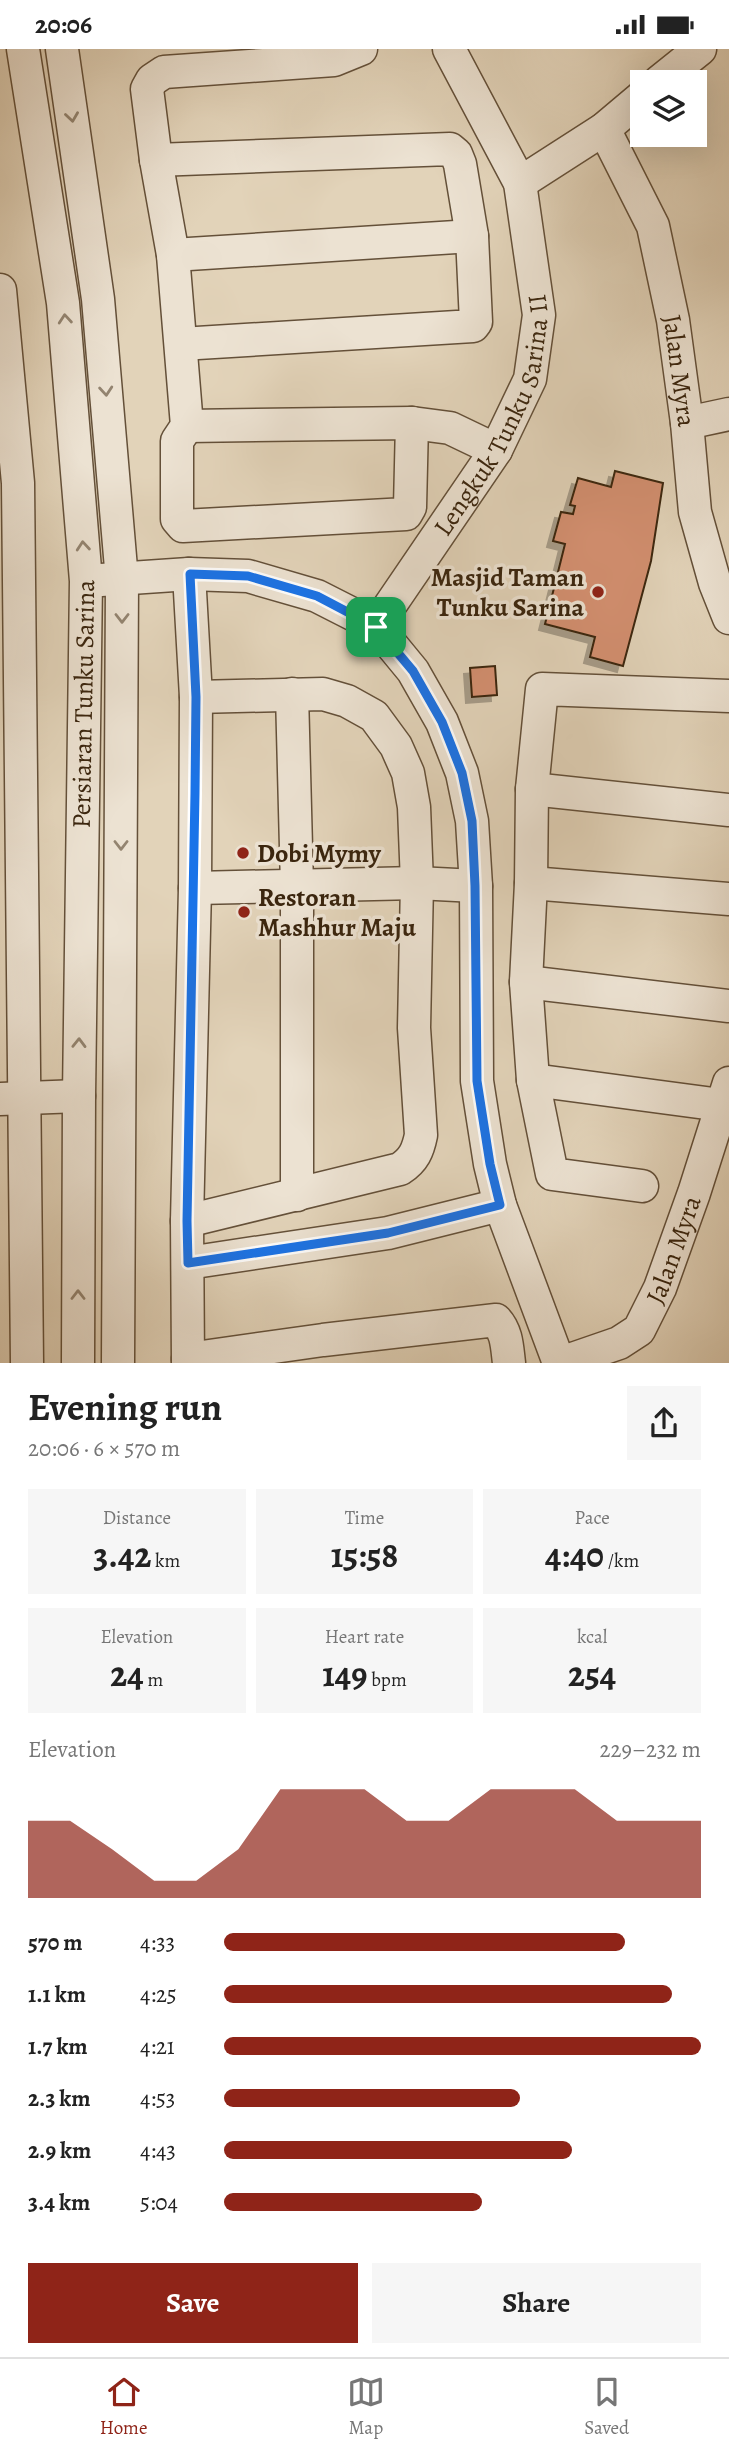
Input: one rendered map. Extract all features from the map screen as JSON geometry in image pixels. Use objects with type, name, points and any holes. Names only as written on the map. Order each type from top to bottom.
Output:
[{"type":"street","name":"Persiaran Tunku Sarina","points":[[23,49],[63,303],[86,581],[78,1363]]},
{"type":"street","name":"Persiaran Tunku Sarina","points":[[62,49],[98,299],[122,580],[118,1363]]},
{"type":"street","points":[[361,49],[334,60],[164,72],[152,80],[147,89],[173,255],[187,426],[177,441],[177,519],[183,526],[406,514],[411,507],[412,423]]},
{"type":"street","name":"Lengkuk Tunku Sarina II","points":[[376,627],[496,450],[530,379],[539,315],[520,183],[449,49]]},
{"type":"street","points":[[674,70],[700,49]]},
{"type":"street","points":[[520,183],[604,129],[630,107]]},
{"type":"street","name":"Jalan Myra","points":[[604,129],[653,226],[673,320],[687,423],[695,513],[715,583],[729,618]]},
{"type":"street","points":[[156,160],[450,149],[456,154],[460,164],[472,236],[476,322],[471,327],[181,344]]},
{"type":"street","points":[[173,255],[472,236]]},
{"type":"street","points":[[0,290],[9,485],[13,1316],[27,1363]]},
{"type":"street","points":[[687,423],[729,414]]},
{"type":"street","points":[[187,426],[412,423],[450,428],[496,450]]},
{"type":"street","points":[[86,581],[190,574],[248,576],[317,596],[376,627],[413,671],[442,722],[457,760],[472,821],[477,1081],[490,1164],[500,1205],[560,1363]]},
{"type":"street","points":[[190,574],[196,697],[195,888],[187,1221],[188,1361],[323,1340],[496,1320],[502,1327],[507,1352]]},
{"type":"street","points":[[642,1186],[551,1174],[533,1080],[526,982],[532,789],[542,689],[729,696]]},
{"type":"street","points":[[292,694],[298,886],[297,1195]]},
{"type":"street","points":[[187,1221],[400,1169],[410,1162],[418,1150],[421,1135],[414,1028],[418,883],[414,807],[408,773],[390,738],[374,716],[347,701],[323,694],[196,697]]},
{"type":"street","points":[[532,789],[729,810]]},
{"type":"street","points":[[195,888],[418,883],[475,886]]},
{"type":"street","points":[[531,883],[729,899]]},
{"type":"street","points":[[526,982],[729,1006]]},
{"type":"street","points":[[533,1080],[725,1094]]},
{"type":"street","name":"Jalan Myra","points":[[560,1363],[619,1343],[639,1330],[660,1288],[725,1094]]},
{"type":"street","points":[[13,1099],[79,1096]]},
{"type":"street","points":[[188,1263],[388,1233],[500,1205]]},
{"type":"building","name":"Masjid Taman Tunku Sarina","points":[[615,471],[663,483],[651,561],[623,666],[590,657],[595,637],[545,624],[565,544],[553,541],[561,512],[573,514],[575,506],[570,505],[578,478],[611,487]]},
{"type":"building","points":[[495,666],[497,695],[472,697],[470,668]]},
{"type":"place","name":"Masjid Taman Tunku Sarina","points":[[598,592]]},
{"type":"place","name":"Dobi Mymy","points":[[243,853]]},
{"type":"place","name":"Restoran Mashhur Maju","points":[[244,912]]},
{"type":"route","points":[[190,574],[248,576],[317,596],[376,627],[413,671],[442,722],[462,773],[472,821],[477,1081],[490,1164],[500,1205],[388,1233],[188,1263],[196,697],[190,574]]}]
